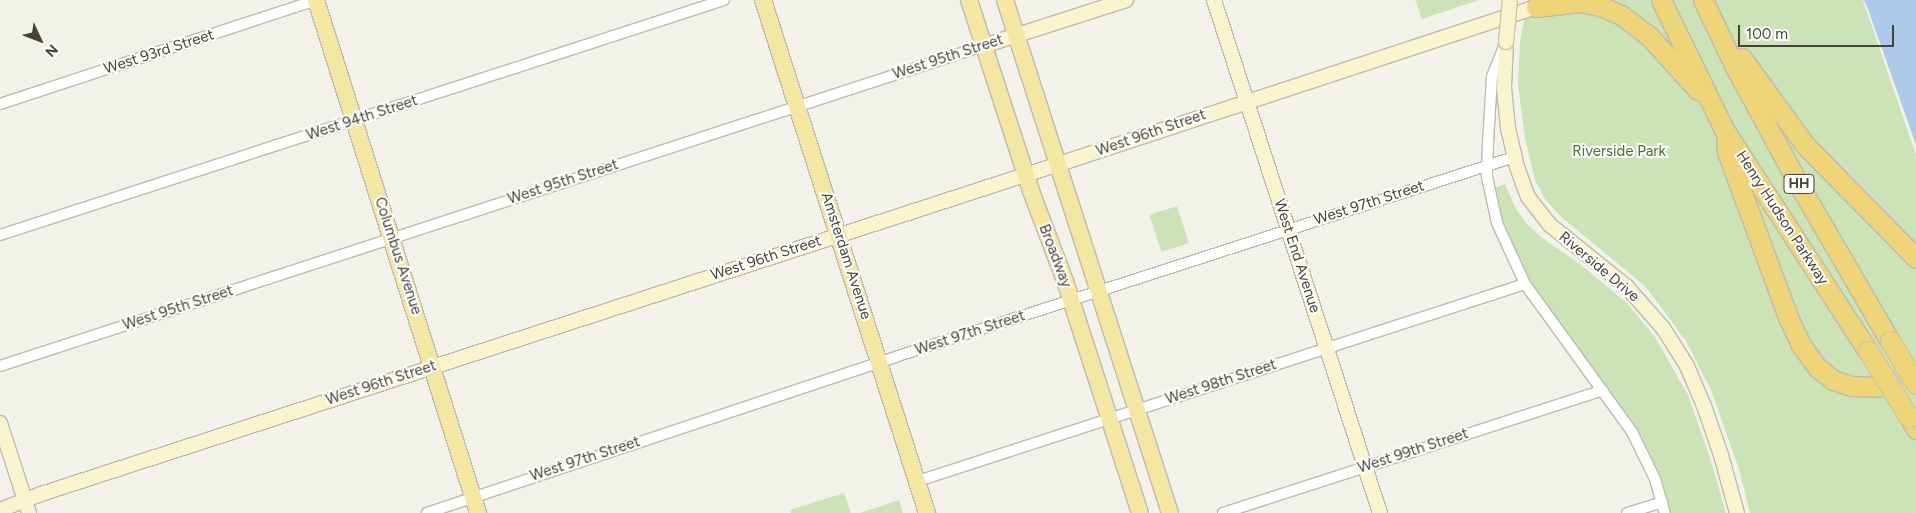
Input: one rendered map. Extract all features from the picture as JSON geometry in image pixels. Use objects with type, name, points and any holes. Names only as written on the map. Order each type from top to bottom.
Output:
[{"type":"highway","name":"Henry Hudson Parkway","points":[[1661,0],[1725,130],[1868,351],[1912,423]]},
{"type":"highway","name":"Henry Hudson Parkway","points":[[1703,0],[1734,65],[1795,178],[1916,384]]},
{"type":"highway","points":[[1542,3],[1590,3],[1621,15],[1649,36],[1711,102]]},
{"type":"highway","points":[[1714,24],[1740,56],[1805,145],[1900,239],[1916,258]]},
{"type":"highway","points":[[1725,130],[1727,152],[1788,317],[1801,345],[1818,368],[1833,380],[1852,386],[1877,387]]},
{"type":"main road","name":"Columbus Avenue","points":[[317,0],[354,121],[434,366],[478,513]]},
{"type":"main road","name":"Amsterdam Avenue","points":[[763,0],[928,513]]},
{"type":"main road","name":"Broadway","points":[[969,0],[1025,175],[1071,300],[1140,513]]},
{"type":"main road","name":"Broadway","points":[[1005,0],[1170,513]]},
{"type":"main road","name":"West 95th Street","points":[[983,46],[1126,0]]},
{"type":"main road","name":"West End Avenue","points":[[1214,0],[1380,513]]},
{"type":"main road","name":"Riverside Drive","points":[[1510,0],[1504,88],[1514,157],[1524,189],[1539,213],[1557,231],[1626,286],[1663,328],[1686,366],[1704,406],[1721,455],[1737,513]]},
{"type":"main road","name":"West 96th Street","points":[[0,510],[27,506],[434,366],[1059,164],[1542,3]]},
{"type":"main road","points":[[0,423],[27,506]]},
{"type":"street","name":"West 93rd Street","points":[[0,104],[317,0]]},
{"type":"street","name":"West 94th Street","points":[[0,235],[724,0]]},
{"type":"street","name":"Riverside Drive","points":[[1506,42],[1492,76],[1487,177],[1497,223],[1513,263],[1525,284],[1626,421],[1644,453],[1665,513]]},
{"type":"street","name":"West 95th Street","points":[[0,366],[983,46]]},
{"type":"street","name":"West 97th Street","points":[[427,513],[879,362],[1514,157]]},
{"type":"street","name":"West 98th Street","points":[[918,481],[1326,347],[1525,284]]},
{"type":"street","name":"West 99th Street","points":[[1223,513],[1603,390]]},
{"type":"street","points":[[1627,513],[1662,502]]},
{"type":"green space","points":[[1415,0],[1479,0],[1422,19]]},
{"type":"green space","name":"Riverside Park","points":[[1528,0],[1863,0],[1916,155],[1916,513],[1750,513],[1739,469],[1711,390],[1686,341],[1646,287],[1560,216],[1545,199],[1535,180],[1525,138],[1518,85],[1520,42]]},
{"type":"green space","points":[[1505,184],[1516,209],[1527,224],[1542,238],[1581,265],[1627,303],[1655,337],[1688,395],[1710,458],[1726,513],[1671,513],[1652,460],[1631,420],[1526,279],[1502,223],[1497,201],[1495,188]]},
{"type":"green space","points":[[1177,206],[1189,243],[1161,252],[1149,215]]},
{"type":"green space","points":[[844,493],[851,513],[791,513],[790,510]]},
{"type":"green space","points":[[899,500],[903,513],[860,513]]},
{"type":"water","points":[[1864,0],[1916,0],[1916,145],[1868,9]]},
{"type":"tunnel","points":[[1877,387],[1896,379],[1916,365]]}]
